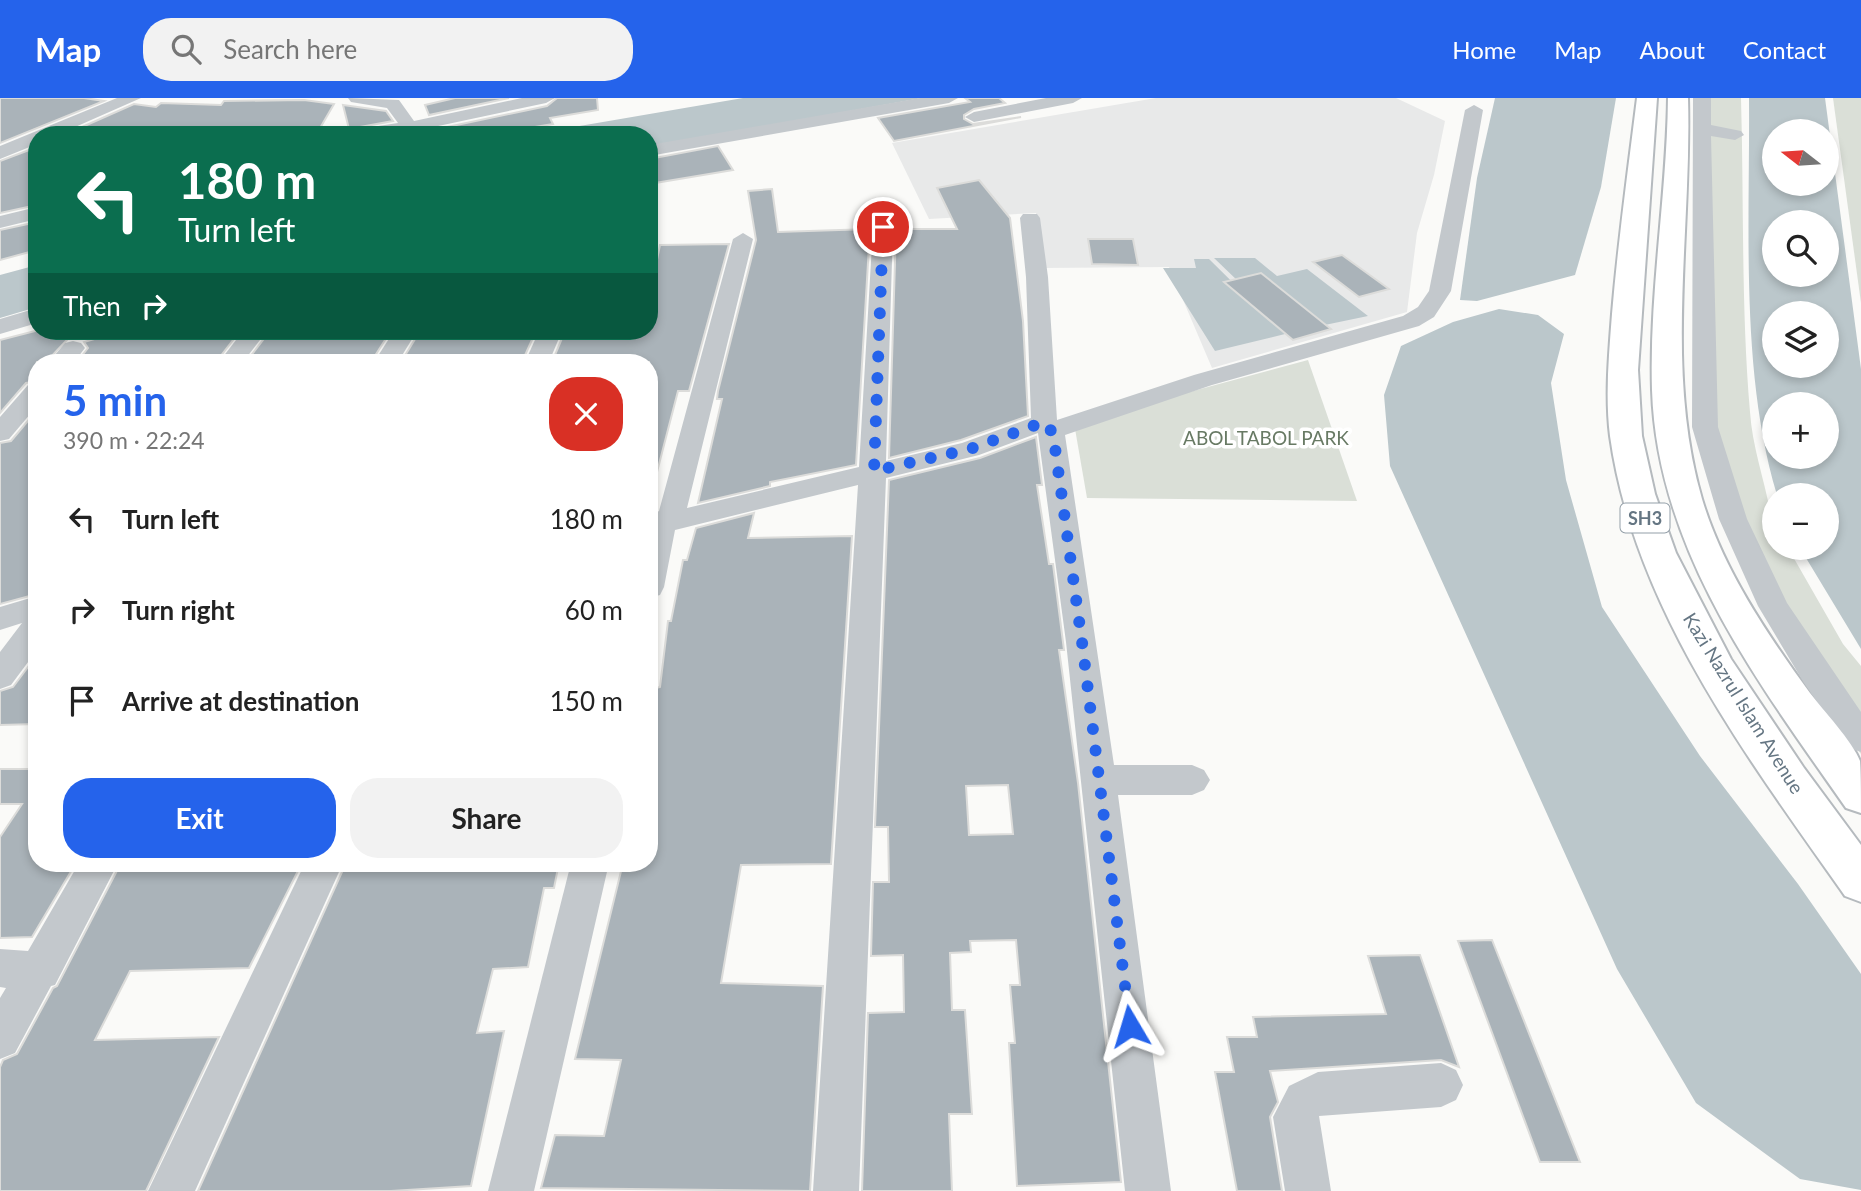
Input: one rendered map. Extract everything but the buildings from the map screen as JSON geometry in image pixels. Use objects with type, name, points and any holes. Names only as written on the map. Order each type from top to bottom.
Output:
[{"type":"main road","name":"Kazi Nazrul Islam Avenue","points":[[1647,98],[1623,370],[1626,435],[1643,511],[1688,615],[1740,704],[1861,881]]},
{"type":"main road","name":"SH3","points":[[1678,98],[1667,391],[1672,446],[1684,498],[1709,560],[1743,623],[1797,706],[1861,795]]},
{"type":"street","points":[[63,126],[132,98]]},
{"type":"street","points":[[357,98],[400,101],[410,126]]},
{"type":"street","points":[[415,126],[546,98]]},
{"type":"street","points":[[658,149],[948,98]]},
{"type":"street","points":[[974,117],[1073,98]]},
{"type":"street","points":[[1702,98],[1705,427],[1733,519],[1773,606],[1815,674],[1861,738]]},
{"type":"street","points":[[658,525],[970,449],[1411,321],[1426,312],[1440,291],[1474,110]]},
{"type":"street","points":[[1702,130],[1735,135]]},
{"type":"street","points":[[0,153],[9,144],[28,139]]},
{"type":"street","points":[[9,144],[28,145]]},
{"type":"street","points":[[3,220],[28,215]]},
{"type":"street","points":[[1030,218],[1037,277],[1047,426],[1099,780],[1148,1191]]},
{"type":"street","points":[[836,1191],[846,1051],[883,227]]},
{"type":"street","points":[[658,524],[672,514],[743,239]]},
{"type":"street","points":[[0,327],[28,319]]},
{"type":"street","points":[[237,354],[248,340]]},
{"type":"street","points":[[0,433],[28,400]]},
{"type":"street","points":[[0,619],[28,610]]},
{"type":"street","points":[[0,677],[28,638]]},
{"type":"street","points":[[1099,780],[1192,780]]},
{"type":"street","points":[[0,1038],[41,971],[94,872]]},
{"type":"street","points":[[171,1191],[320,872]]},
{"type":"street","points":[[511,1191],[588,872]]},
{"type":"street","points":[[0,968],[41,971]]},
{"type":"street","points":[[1308,1191],[1296,1117],[1304,1101],[1318,1094],[1441,1085]]},
{"type":"shaded area","points":[[743,98],[922,98],[658,145],[658,126],[580,126]]},
{"type":"shaded area","points":[[1156,98],[1396,98],[1445,121],[1434,175],[1417,233],[1407,312],[1212,368],[1169,267],[1042,268],[1036,213],[929,219],[892,143]]},
{"type":"shaded area","points":[[1495,98],[1616,98],[1601,187],[1575,275],[1477,301],[1460,300],[1477,178]]},
{"type":"shaded area","points":[[1749,98],[1825,98],[1828,119],[1762,119],[1762,196],[1838,196],[1861,369],[1861,649],[1807,560],[1839,560],[1839,483],[1774,483],[1770,469],[1839,469],[1839,392],[1762,392],[1762,430],[1752,349]]},
{"type":"shaded area","points":[[1214,258],[1255,258],[1277,276],[1307,269],[1368,316],[1291,332]]},
{"type":"shaded area","points":[[1194,259],[1209,259],[1285,334],[1215,351],[1163,268],[1196,268]]},
{"type":"shaded area","points":[[28,267],[28,310],[0,318],[0,275]]},
{"type":"shaded area","points":[[1499,309],[1538,315],[1564,334],[1551,383],[1566,480],[1602,607],[1700,756],[1798,884],[1861,974],[1861,1190],[1800,1179],[1696,1103],[1617,969],[1390,466],[1384,395],[1401,346],[1453,322]]},
{"type":"green space","points":[[1700,98],[1741,98],[1745,334],[1752,429],[1764,483],[1762,560],[1795,560],[1843,644],[1861,666],[1861,754],[1825,703],[1730,529],[1697,281]]},
{"type":"green space","points":[[1833,98],[1861,98],[1861,303],[1839,142],[1839,119],[1836,119]]},
{"type":"green space","name":"ABOL TABOL PARK","points":[[1308,360],[1357,501],[1087,498],[1074,423]]},
{"type":"route","points":[[883,227],[874,471],[970,449],[1031,429],[1044,422],[1053,433],[1130,1026]]}]
